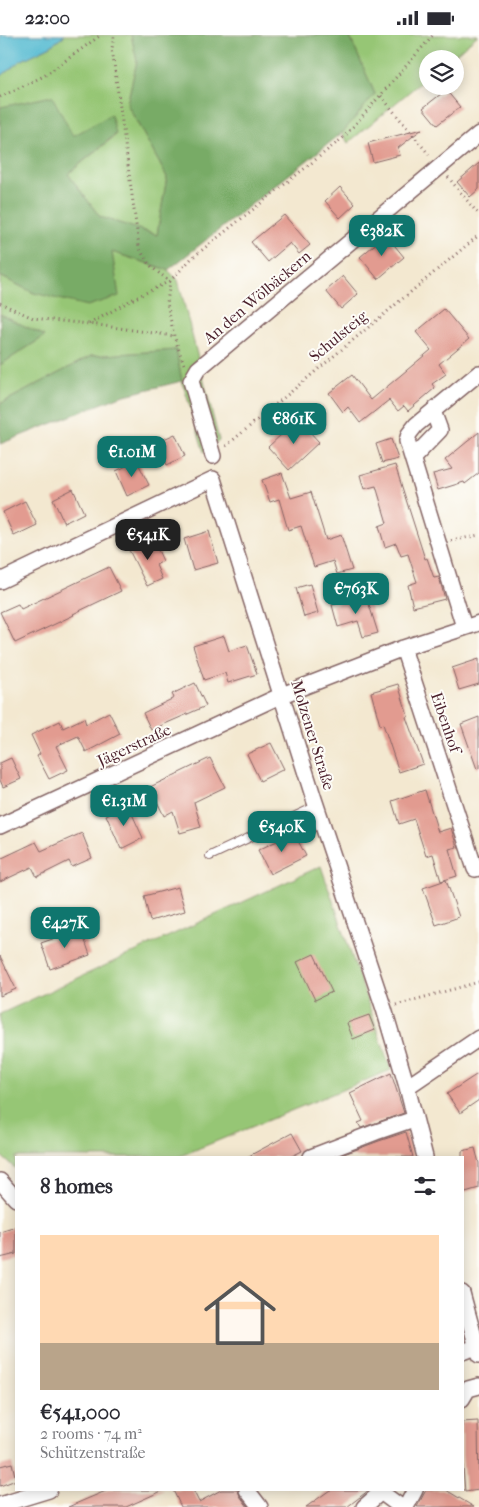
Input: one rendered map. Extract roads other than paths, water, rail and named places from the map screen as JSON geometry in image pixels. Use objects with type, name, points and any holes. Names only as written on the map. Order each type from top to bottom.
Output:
[{"type":"street","name":"An den Wölbäckern","points":[[213,456],[190,381],[198,369],[479,134]]},
{"type":"street","points":[[464,627],[412,457],[440,430],[433,411],[479,373]]},
{"type":"street","name":"Molzener Straße","points":[[0,581],[213,479],[317,807],[384,1009],[425,1156]]},
{"type":"street","name":"Jägerstraße","points":[[0,826],[282,695],[403,648],[479,623]]},
{"type":"street","name":"Eibenhof","points":[[403,648],[472,833],[476,869],[479,868]]},
{"type":"street","points":[[407,1087],[479,1038]]},
{"type":"street","points":[[314,1156],[414,1119]]},
{"type":"street","points":[[0,1181],[15,1198]]},
{"type":"street","points":[[464,1300],[478,1349],[464,1352]]},
{"type":"street","points":[[464,1396],[468,1389],[479,1386]]},
{"type":"street","points":[[0,1505],[46,1491]]},
{"type":"street","points":[[248,1491],[260,1507]]},
{"type":"street","points":[[364,1507],[380,1491],[401,1507]]},
{"type":"street","points":[[406,1507],[414,1491]]},
{"type":"lane","points":[[210,855],[317,807]]},
{"type":"water","points":[[0,35],[65,35],[51,46],[20,61],[0,77]]}]
